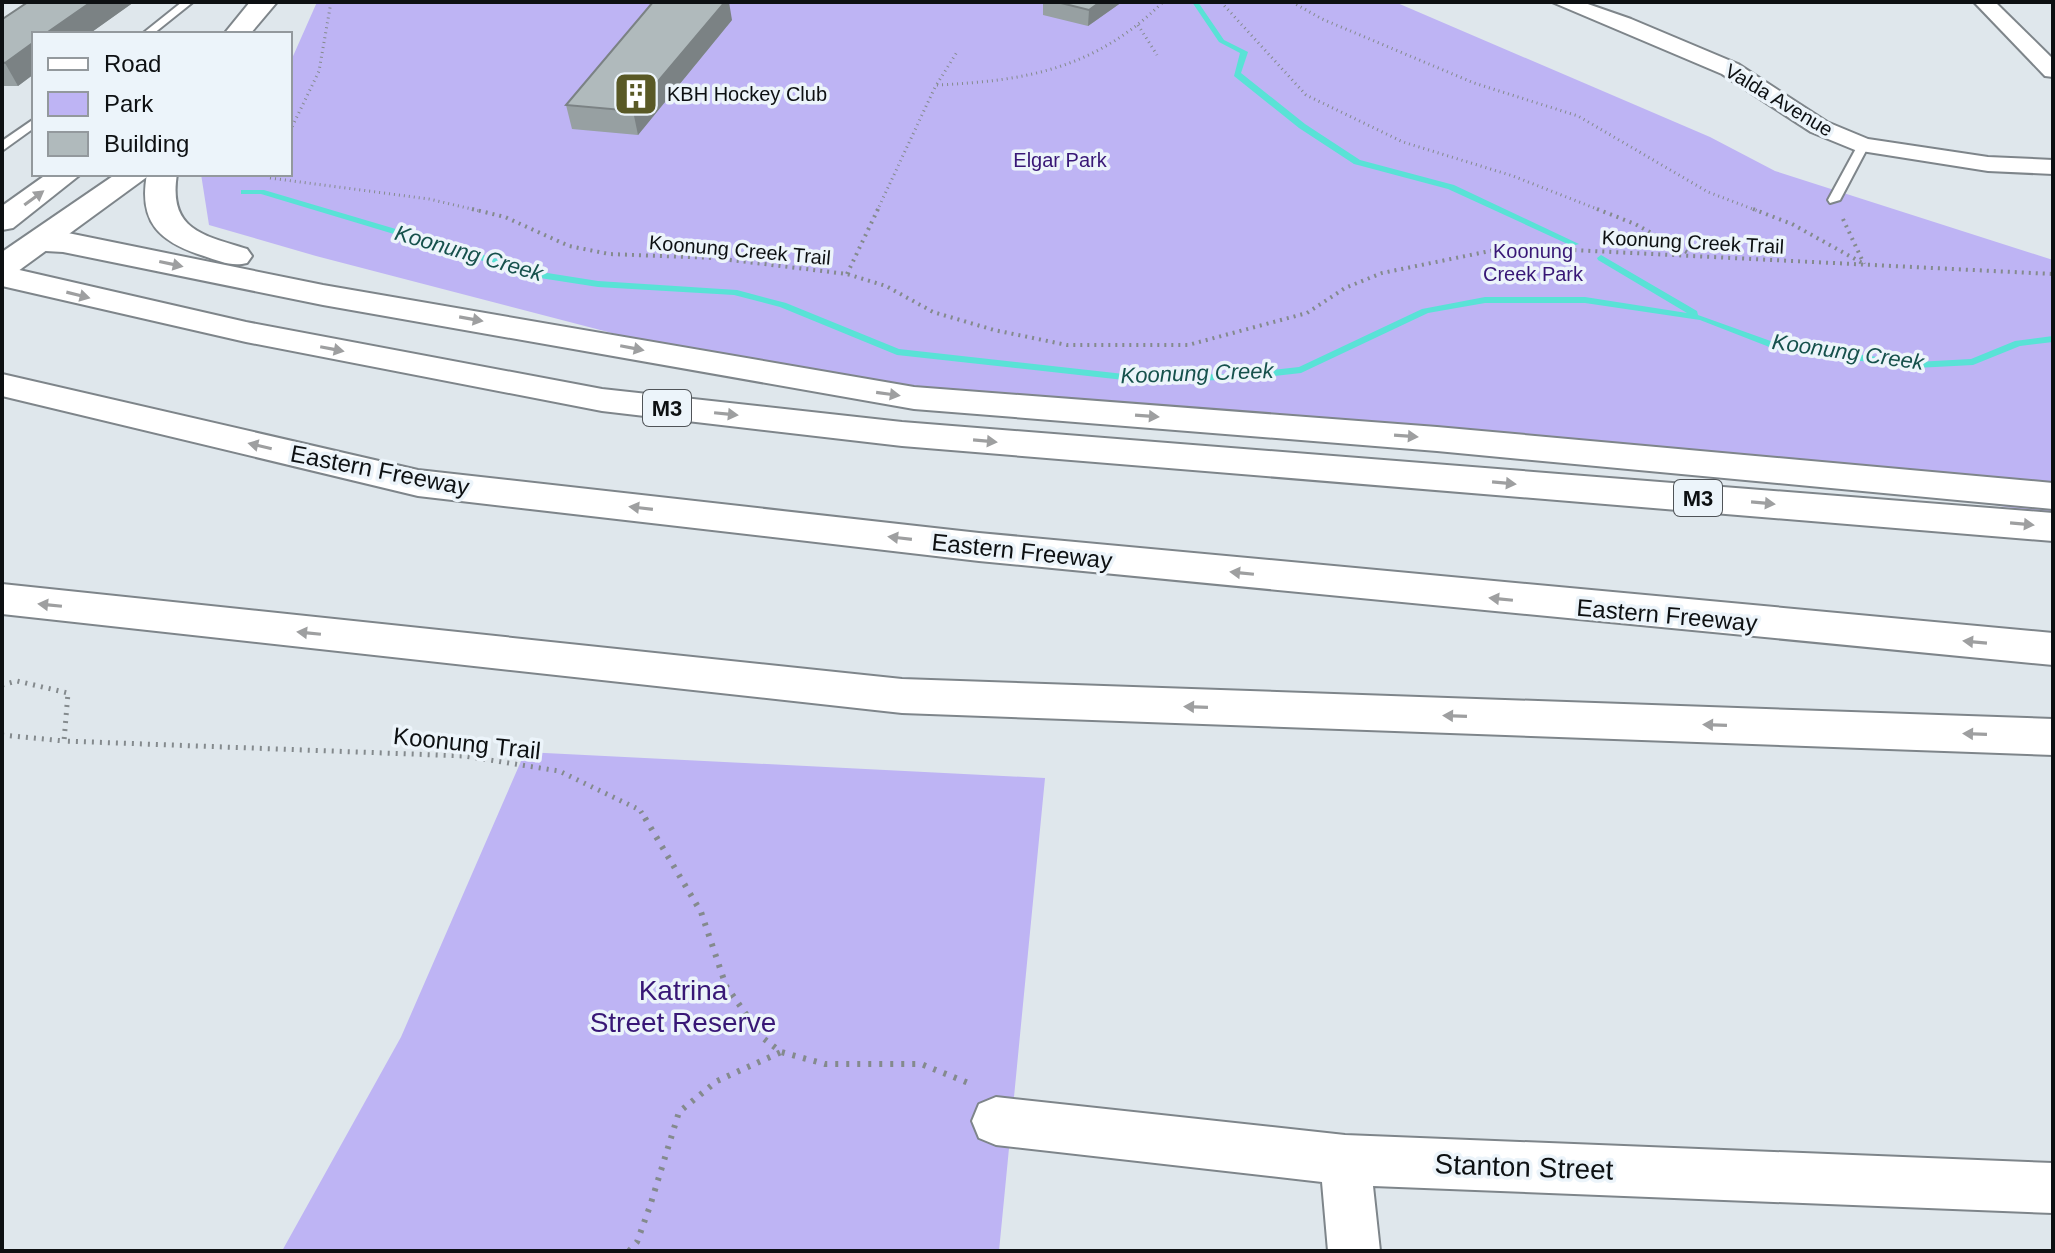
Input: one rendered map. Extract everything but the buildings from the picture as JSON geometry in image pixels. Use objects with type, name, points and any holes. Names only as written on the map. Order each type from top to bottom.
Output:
[{"type":"main road","points":[[214,32],[231,2]]},
{"type":"main road","points":[[238,32],[265,2]]},
{"type":"main road","points":[[260,32],[274,2]]},
{"type":"main road","points":[[2,221],[63,176]]},
{"type":"main road","points":[[14,258],[133,176]]},
{"type":"main road","points":[[162,176],[158,198],[161,216],[168,226],[184,237],[394,306]]},
{"type":"main road","points":[[14,258],[63,242],[323,295],[914,398],[1437,439],[2053,496]]},
{"type":"main road","name":"M3","points":[[14,258],[246,332],[602,400],[918,435],[2053,527]]},
{"type":"main road","name":"Eastern Freeway","points":[[2,385],[418,483],[979,547],[2053,649]]},
{"type":"main road","points":[[2,599],[902,696],[2053,737]]},
{"type":"street","name":"Valda Avenue","points":[[1562,2],[1624,23],[1730,69],[1819,127],[1863,145],[1988,164],[2053,167]]},
{"type":"street","points":[[1984,2],[2053,71]]},
{"type":"street","name":"Stanton Street","points":[[996,1121],[1345,1160],[2053,1188]]},
{"type":"street","points":[[1345,1160],[1354,1251]]},
{"type":"lane","points":[[150,32],[188,2]]},
{"type":"lane","points":[[2,129],[31,124]]},
{"type":"lane","points":[[2,147],[31,124]]},
{"type":"lane","points":[[1834,200],[1863,145]]},
{"type":"path","points":[[292,127],[319,71],[331,2]]},
{"type":"path","points":[[936,85],[985,84],[1069,68],[1138,25],[1163,2]]},
{"type":"path","points":[[1221,2],[1306,95],[1403,142],[1513,176],[1635,224],[1695,256]]},
{"type":"path","points":[[1292,2],[1322,19],[1474,83],[1578,116],[1708,192],[1792,224],[1865,265]]},
{"type":"path","points":[[1138,25],[1157,55]]},
{"type":"path","points":[[847,274],[936,85],[957,52]]},
{"type":"path","name":"Koonung Creek Trail","points":[[271,176],[429,199],[505,217],[569,246],[609,254],[714,258],[847,274],[886,286],[933,312],[994,330],[1067,345],[1188,345],[1255,330],[1307,313],[1345,288],[1382,273],[1495,250],[1695,256],[2053,274]]},
{"type":"path","points":[[1834,200],[1865,265]]},
{"type":"path","points":[[2,685],[17,681],[68,693],[69,716],[64,741]]},
{"type":"path","name":"Koonung Trail","points":[[2,735],[64,741],[464,756],[559,771],[640,810],[701,912],[726,986],[763,1038],[781,1052],[825,1064],[921,1064],[969,1080],[996,1121]]},
{"type":"path","points":[[629,1251],[637,1242],[650,1206],[679,1112],[717,1081],[781,1052]]},
{"type":"green space","points":[[317,2],[1395,2],[1710,137],[1775,171],[2053,260],[2053,515],[1930,494],[1122,422],[658,345],[209,225],[201,176],[292,176],[292,58]]},
{"type":"green space","name":"Katrina Street Reserve","points":[[525,752],[1045,778],[999,1251],[282,1251],[401,1037]]},
{"type":"waterway","points":[[1195,2],[1221,41],[1244,52],[1237,74],[1302,126],[1357,162],[1451,187],[1575,244]]},
{"type":"waterway","name":"Koonung Creek","points":[[244,192],[261,192],[540,275],[598,284],[734,292],[783,305],[897,352],[1133,378],[1238,377],[1301,370],[1425,311],[1485,300],[1585,300],[1702,318],[1777,347],[1916,365],[1973,362],[2018,343],[2053,339]]},
{"type":"waterway","points":[[1601,258],[1694,313]]},
{"type":"place","name":"KBH Hockey Club","points":[[636,94]]},
{"type":"park label","name":"Elgar Park","points":[[1060,160]]},
{"type":"park label","name":"Koonung Creek Park","points":[[1533,262]]}]
